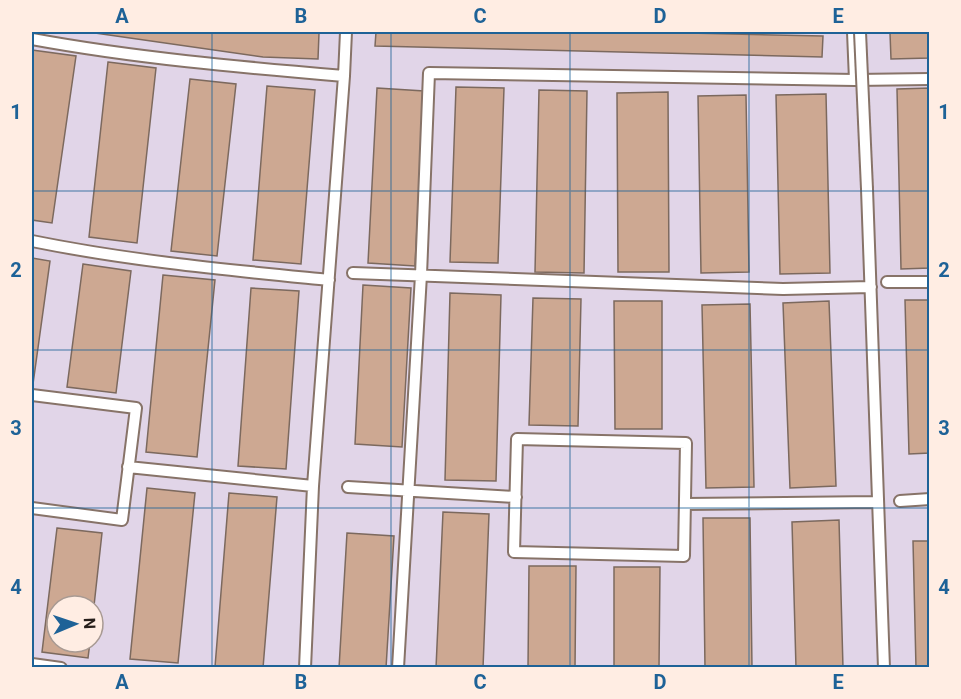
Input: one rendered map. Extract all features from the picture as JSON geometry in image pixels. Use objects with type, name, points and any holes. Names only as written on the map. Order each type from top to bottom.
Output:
[{"type":"lane","points":[[305,668],[313,486],[346,32]]},
{"type":"lane","points":[[853,32],[855,80]]},
{"type":"lane","points":[[860,32],[884,668]]},
{"type":"lane","points":[[32,39],[86,49],[192,63],[344,76]]},
{"type":"lane","points":[[398,668],[421,275],[429,73],[855,80],[930,79]]},
{"type":"lane","points":[[32,241],[170,264],[329,280]]},
{"type":"lane","points":[[353,273],[771,289],[871,287]]},
{"type":"lane","points":[[887,282],[930,282]]},
{"type":"lane","points":[[32,394],[136,408],[122,519],[32,508]]},
{"type":"lane","points":[[517,439],[686,443],[685,504],[684,556],[514,552],[517,439]]},
{"type":"lane","points":[[128,467],[313,486]]},
{"type":"lane","points":[[348,487],[516,497]]},
{"type":"lane","points":[[900,501],[930,499]]},
{"type":"lane","points":[[685,504],[878,502]]},
{"type":"lane","points":[[32,664],[61,668]]},
{"type":"shaded area","points":[[32,32],[929,32],[929,667],[32,667]]},
{"type":"building","points":[[88,32],[319,33],[318,59],[263,57]]},
{"type":"building","points":[[376,32],[644,32],[823,36],[822,57],[375,46]]},
{"type":"building","points":[[930,32],[930,58],[891,59],[890,33]]},
{"type":"building","points":[[32,50],[76,56],[52,223],[32,220]]},
{"type":"building","points":[[108,62],[156,68],[137,243],[89,237]]},
{"type":"building","points":[[190,79],[236,84],[217,256],[171,251]]},
{"type":"building","points":[[267,86],[315,90],[301,264],[253,260]]},
{"type":"building","points":[[456,87],[504,88],[498,263],[450,262]]},
{"type":"building","points":[[377,88],[424,91],[415,266],[368,263]]},
{"type":"building","points":[[930,88],[930,268],[901,269],[897,89]]},
{"type":"building","points":[[539,90],[587,91],[584,273],[535,272]]},
{"type":"building","points":[[668,92],[669,272],[618,272],[617,93]]},
{"type":"building","points":[[826,94],[830,273],[780,274],[776,95]]},
{"type":"building","points":[[746,95],[749,272],[701,273],[698,96]]},
{"type":"building","points":[[32,258],[50,261],[33,384],[32,383]]},
{"type":"building","points":[[83,264],[131,271],[116,393],[67,387]]},
{"type":"building","points":[[163,275],[215,280],[197,457],[146,452]]},
{"type":"building","points":[[363,285],[411,288],[402,447],[355,444]]},
{"type":"building","points":[[251,288],[299,291],[286,469],[238,466]]},
{"type":"building","points":[[450,293],[501,295],[496,481],[445,480]]},
{"type":"building","points":[[533,298],[581,299],[578,426],[529,425]]},
{"type":"building","points":[[905,300],[930,300],[930,453],[909,454]]},
{"type":"building","points":[[614,301],[662,301],[662,429],[615,429]]},
{"type":"building","points":[[829,301],[836,486],[790,488],[783,303]]},
{"type":"building","points":[[750,304],[754,487],[706,488],[702,305]]},
{"type":"building","points":[[147,488],[195,493],[178,663],[130,659]]},
{"type":"building","points":[[229,493],[277,497],[263,668],[215,667]]},
{"type":"building","points":[[443,512],[489,514],[483,668],[436,668]]},
{"type":"building","points":[[703,518],[750,518],[752,668],[705,668]]},
{"type":"building","points":[[839,520],[843,668],[796,668],[792,522]]},
{"type":"building","points":[[57,528],[102,533],[95,594],[49,594]]},
{"type":"building","points":[[347,533],[394,536],[386,668],[339,668]]},
{"type":"building","points":[[913,541],[930,541],[930,668],[916,668]]},
{"type":"building","points":[[529,566],[576,566],[575,668],[528,668]]},
{"type":"building","points":[[614,567],[660,567],[659,668],[614,668]]},
{"type":"building","points":[[45,627],[45,652],[42,652]]},
{"type":"building","points":[[57,654],[88,654],[88,658]]}]
